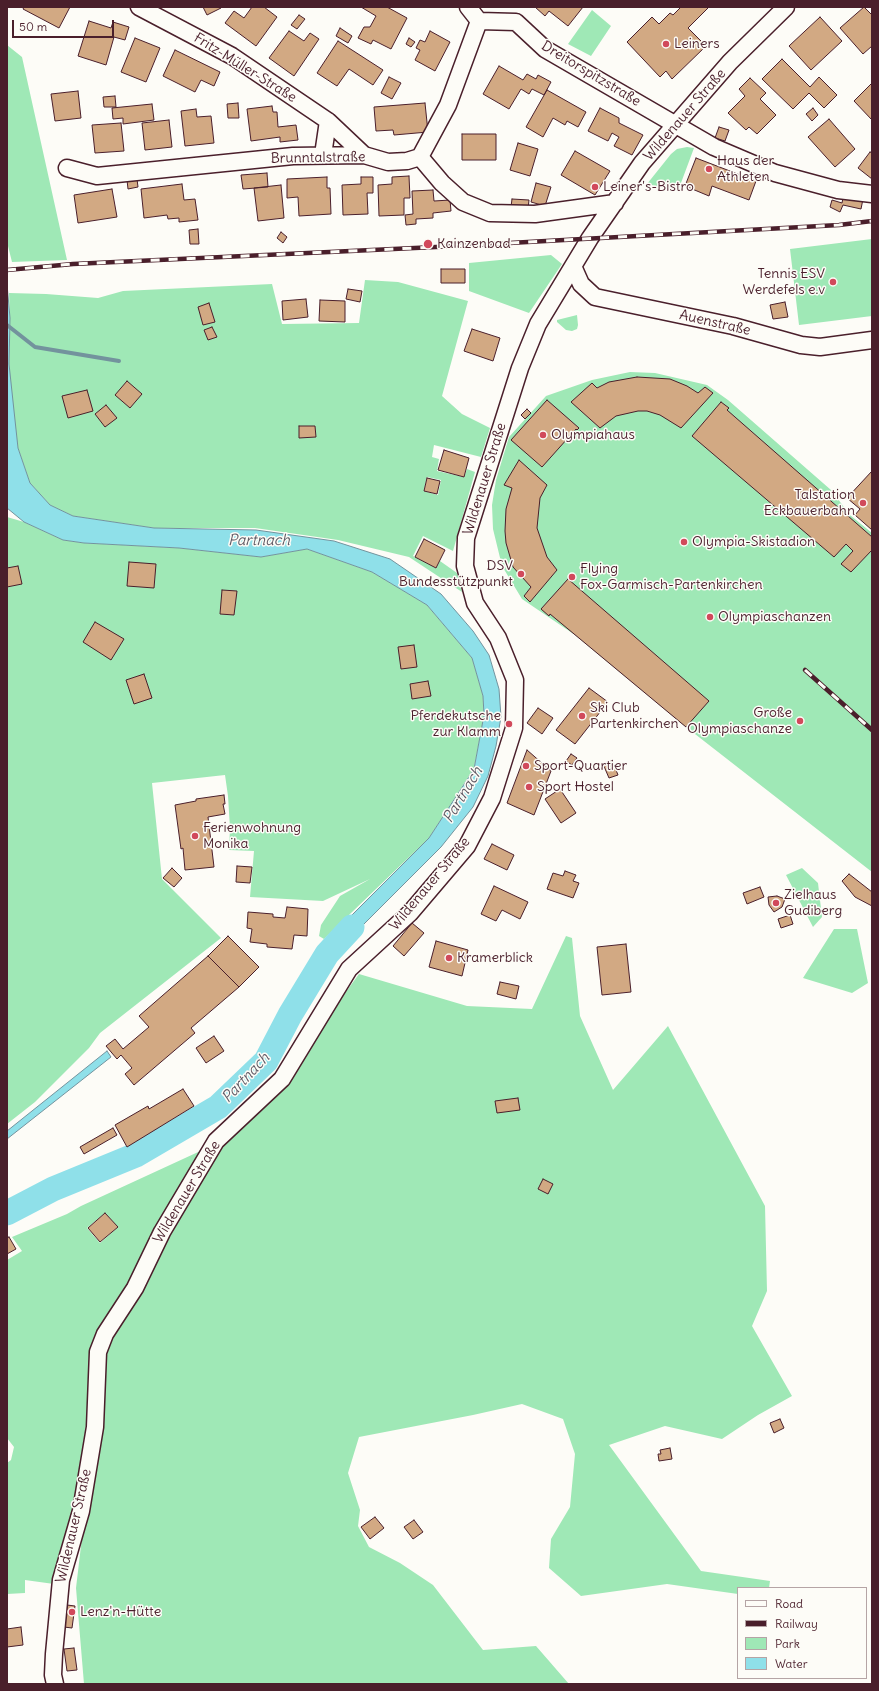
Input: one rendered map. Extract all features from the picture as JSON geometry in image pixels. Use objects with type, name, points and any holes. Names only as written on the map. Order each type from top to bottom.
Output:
[{"type":"street","name":"Fritz-Müller-Straße","points":[[140,7],[232,56],[328,121],[364,155]]},
{"type":"street","points":[[468,7],[479,21],[448,105],[420,157],[442,183],[463,202],[490,213],[535,214],[615,202]]},
{"type":"street","name":"Wildenauer Straße","points":[[55,1684],[53,1676],[54,1654],[61,1580],[80,1511],[95,1428],[98,1352],[105,1334],[135,1288],[162,1232],[216,1141],[282,1080],[349,969],[410,913],[462,851],[492,798],[514,728],[515,680],[498,638],[475,603],[465,566],[466,538],[520,368],[538,324],[590,238],[642,163],[730,62],[786,7]]},
{"type":"street","name":"Dreitorspitzstraße","points":[[479,21],[516,22],[546,49],[714,147],[775,173],[838,190],[872,194]]},
{"type":"street","points":[[322,155],[328,121]]},
{"type":"street","name":"Brunntalstraße","points":[[67,168],[97,176],[293,156],[364,155],[388,162],[407,161],[420,157]]},
{"type":"street","name":"Auenstraße","points":[[573,266],[581,284],[595,297],[733,326],[801,345],[820,347],[872,340]]},
{"type":"green space","points":[[592,10],[611,26],[591,56],[568,44]]},
{"type":"green space","points":[[7,45],[22,57],[67,260],[12,262],[7,242]]},
{"type":"green space","points":[[687,147],[694,148],[678,191],[647,184],[671,154],[677,149]]},
{"type":"green space","name":"Tennis ESV Werdefels e.v","points":[[872,239],[872,316],[799,325],[790,249]]},
{"type":"green space","points":[[551,255],[562,264],[529,313],[469,291],[469,263]]},
{"type":"green space","points":[[365,280],[398,282],[468,301],[442,396],[462,414],[490,428],[481,457],[434,445],[432,457],[439,459],[437,471],[464,477],[467,469],[475,472],[453,551],[423,536],[413,556],[436,568],[440,561],[457,573],[462,592],[409,557],[338,540],[255,528],[154,528],[73,516],[50,505],[30,483],[18,448],[13,417],[9,364],[9,293],[98,298],[123,291],[272,284],[282,324],[359,323]],"holes":[[[427,477],[441,480],[438,495],[424,491]]]},
{"type":"green space","points":[[577,315],[577,329],[572,331],[566,330],[557,322],[557,320]]},
{"type":"green space","name":"Olympiaschanzen","points":[[630,372],[655,373],[707,385],[728,400],[831,490],[850,515],[872,533],[872,872],[686,727],[575,635],[522,599],[502,566],[493,529],[492,505],[496,480],[509,437],[546,396],[592,380]]},
{"type":"green space","points":[[7,517],[24,522],[63,540],[84,543],[179,548],[261,557],[307,549],[372,572],[427,605],[472,658],[483,696],[484,715],[474,768],[429,838],[324,939],[319,936],[321,925],[340,896],[370,879],[323,901],[250,897],[254,851],[229,850],[230,828],[225,775],[152,783],[162,879],[221,938],[100,1033],[89,1048],[35,1102],[7,1124]]},
{"type":"green space","points":[[802,868],[818,883],[822,917],[813,927],[786,875]]},
{"type":"green space","points":[[834,929],[857,929],[868,983],[852,993],[803,978]]},
{"type":"green space","points":[[566,936],[572,938],[580,1016],[613,1090],[668,1026],[765,1206],[767,1291],[752,1326],[792,1396],[758,1415],[722,1439],[665,1426],[609,1445],[701,1571],[770,1581],[769,1587],[737,1587],[737,1594],[667,1584],[581,1596],[549,1568],[551,1539],[570,1507],[575,1454],[563,1419],[522,1404],[359,1437],[348,1473],[360,1510],[358,1526],[369,1547],[400,1563],[433,1585],[483,1650],[536,1646],[569,1684],[84,1684],[76,1588],[95,1428],[98,1352],[216,1141],[282,1079],[359,974],[467,1006],[532,1009]]},
{"type":"green space","points":[[209,1147],[96,1339],[79,1475],[64,1558],[54,1584],[25,1580],[25,1593],[7,1594],[7,1463],[11,1460],[14,1447],[7,1438],[7,1260],[22,1251],[12,1237],[67,1214],[81,1206]],"holes":[[[105,1213],[118,1227],[100,1243],[87,1228]]]},
{"type":"water","points":[[7,284],[10,318],[9,364],[18,448],[30,483],[50,505],[73,516],[154,528],[256,530],[334,541],[390,559],[441,594],[473,631],[489,655],[499,689],[501,717],[496,746],[488,776],[473,807],[441,847],[335,953],[318,949],[429,838],[474,769],[484,715],[483,696],[472,658],[427,605],[372,572],[307,549],[261,557],[179,548],[84,543],[63,540],[24,522],[7,508]]},
{"type":"water","points":[[107,1051],[111,1057],[7,1139],[7,1131]]},
{"type":"building","points":[[24,7],[70,7],[59,28],[23,9]]},
{"type":"building","points":[[203,7],[221,7],[221,8],[207,15]]},
{"type":"building","points":[[252,7],[264,7],[277,17],[256,46],[225,23],[234,11],[244,18]]},
{"type":"building","points":[[361,7],[387,7],[407,18],[391,49],[373,40],[371,44],[358,38],[364,27],[370,27],[376,16]]},
{"type":"building","points":[[535,7],[583,7],[568,26],[549,11],[545,16]]},
{"type":"building","name":"Leiners","points":[[681,7],[709,7],[688,28],[706,46],[672,79],[666,71],[660,77],[627,42],[652,17],[659,24],[670,13],[673,15]]},
{"type":"building","points":[[864,7],[872,15],[872,46],[863,54],[840,28]]},
{"type":"building","points":[[299,15],[305,19],[297,29],[291,25]]},
{"type":"building","points":[[820,17],[842,41],[811,70],[789,46]]},
{"type":"building","points":[[89,21],[111,28],[113,22],[129,27],[125,40],[114,37],[106,65],[78,56]]},
{"type":"building","points":[[340,28],[352,36],[348,43],[336,36]]},
{"type":"building","points":[[289,31],[304,41],[310,33],[319,39],[294,76],[269,58]]},
{"type":"building","points":[[430,31],[450,42],[435,71],[415,60],[420,50],[416,48],[420,40],[425,42]]},
{"type":"building","points":[[135,38],[160,48],[146,82],[121,72]]},
{"type":"building","points":[[409,38],[415,42],[411,47],[406,44]]},
{"type":"building","points":[[338,41],[383,70],[373,85],[349,69],[337,86],[317,73]]},
{"type":"building","points":[[175,50],[220,72],[214,86],[201,80],[195,92],[163,76]]},
{"type":"building","points":[[782,59],[810,87],[819,77],[837,95],[824,108],[809,93],[793,109],[762,79]]},
{"type":"building","points":[[499,66],[523,80],[527,74],[536,79],[538,75],[551,82],[544,95],[532,89],[529,94],[521,89],[509,109],[483,94]]},
{"type":"building","points":[[389,77],[401,83],[392,99],[381,93]]},
{"type":"building","points":[[750,78],[766,93],[760,99],[776,115],[757,134],[749,127],[746,130],[728,113],[745,96],[739,89]]},
{"type":"building","points":[[872,83],[872,120],[854,101]]},
{"type":"building","points":[[547,90],[586,112],[578,127],[567,121],[565,125],[553,118],[543,137],[526,127]]},
{"type":"building","points":[[78,91],[81,118],[55,121],[51,94]]},
{"type":"building","points":[[115,96],[116,107],[104,107],[103,97]]},
{"type":"building","points":[[238,103],[239,118],[228,118],[227,104]]},
{"type":"building","points":[[425,103],[428,132],[394,135],[393,130],[376,131],[374,107]]},
{"type":"building","points":[[152,104],[154,120],[123,124],[123,118],[113,119],[112,108]]},
{"type":"building","points":[[272,106],[273,112],[277,112],[278,127],[296,125],[298,140],[280,142],[280,137],[251,141],[247,109]]},
{"type":"building","points":[[600,108],[619,118],[619,123],[643,135],[632,155],[614,146],[619,137],[612,133],[608,141],[588,131]]},
{"type":"building","points":[[813,108],[818,115],[812,121],[806,114]]},
{"type":"building","points":[[196,109],[197,117],[211,116],[214,143],[185,146],[181,111]]},
{"type":"building","points":[[829,119],[855,149],[835,167],[808,137]]},
{"type":"building","points":[[169,120],[172,147],[145,150],[142,123]]},
{"type":"building","points":[[121,123],[124,151],[95,153],[92,125]]},
{"type":"building","points":[[719,127],[729,130],[725,141],[715,138]]},
{"type":"building","points":[[462,134],[496,134],[496,160],[462,160]]},
{"type":"building","points":[[518,143],[538,149],[530,176],[510,170]]},
{"type":"building","points":[[575,151],[610,171],[595,195],[561,175]]},
{"type":"building","points":[[870,152],[872,153],[872,179],[858,168]]},
{"type":"building","name":"Haus der Athleten","points":[[696,158],[756,181],[749,200],[712,186],[709,196],[685,186]]},
{"type":"building","points":[[267,173],[268,187],[243,189],[241,175]]},
{"type":"building","points":[[409,176],[410,198],[404,198],[404,215],[379,216],[378,185],[392,184],[392,177]]},
{"type":"building","points":[[327,177],[327,188],[330,188],[331,214],[299,216],[298,197],[287,198],[287,179]]},
{"type":"building","points":[[361,177],[373,177],[373,193],[367,193],[368,214],[343,215],[342,185],[361,184]]},
{"type":"building","points":[[137,179],[138,187],[128,189],[127,180]]},
{"type":"building","points":[[536,183],[551,187],[545,206],[531,202]]},
{"type":"building","points":[[182,184],[184,200],[195,199],[198,220],[179,222],[179,218],[168,219],[167,215],[144,218],[141,189]]},
{"type":"building","points":[[281,185],[284,218],[258,221],[254,188]]},
{"type":"building","points":[[112,189],[117,217],[78,223],[74,195]]},
{"type":"building","points":[[433,190],[434,201],[450,200],[451,211],[433,213],[433,218],[416,219],[416,224],[406,225],[405,215],[413,214],[412,191]]},
{"type":"building","points":[[844,193],[863,199],[861,209],[843,205],[840,212],[830,207],[832,200],[842,203]]},
{"type":"building","points":[[512,199],[529,200],[528,209],[511,207]]},
{"type":"building","points":[[198,229],[199,244],[190,244],[189,230]]},
{"type":"building","points":[[281,232],[287,237],[283,243],[277,238]]},
{"type":"building","points":[[441,269],[465,269],[465,283],[441,283]]},
{"type":"building","points":[[348,289],[362,291],[360,302],[346,299]]},
{"type":"building","points":[[306,299],[308,317],[283,320],[282,301]]},
{"type":"building","points":[[320,300],[345,301],[345,322],[319,321]]},
{"type":"building","points":[[785,302],[788,317],[773,319],[770,305]]},
{"type":"building","points":[[209,303],[215,322],[203,325],[198,307]]},
{"type":"building","points":[[212,327],[217,337],[208,340],[204,330]]},
{"type":"building","points":[[472,329],[500,338],[493,361],[464,351]]},
{"type":"building","points":[[637,377],[670,379],[687,386],[698,393],[705,387],[713,393],[681,428],[660,415],[647,411],[638,411],[616,416],[600,428],[571,402],[592,383],[597,388],[609,382]]},
{"type":"building","points":[[127,381],[142,394],[130,408],[115,395]]},
{"type":"building","points":[[87,390],[93,411],[68,418],[62,396]]},
{"type":"building","name":"Olympiahaus","points":[[547,400],[579,428],[577,430],[576,429],[542,467],[511,440]]},
{"type":"building","points":[[721,402],[729,408],[727,410],[872,537],[872,550],[851,572],[841,564],[853,551],[846,544],[834,557],[692,436]]},
{"type":"building","points":[[106,405],[117,418],[105,427],[95,414]]},
{"type":"building","points":[[527,409],[531,413],[525,419],[521,415]]},
{"type":"building","points":[[299,426],[315,426],[316,437],[299,438]]},
{"type":"building","points":[[444,450],[469,458],[464,477],[438,470]]},
{"type":"building","points":[[519,460],[547,485],[540,498],[537,528],[547,557],[557,570],[530,602],[524,596],[531,587],[513,567],[506,543],[505,531],[506,509],[512,488],[504,485]]},
{"type":"building","name":"Talstation Eckbauerbahn","points":[[872,471],[872,530],[855,515],[860,509],[847,498]]},
{"type":"building","points":[[427,478],[440,481],[437,494],[424,491]]},
{"type":"building","points":[[424,539],[445,550],[436,568],[415,557]]},
{"type":"building","points":[[129,562],[156,564],[154,588],[127,586]]},
{"type":"building","points":[[18,566],[22,584],[7,587],[7,568]]},
{"type":"building","points":[[568,579],[709,701],[686,727],[550,614],[549,616],[541,609]]},
{"type":"building","points":[[222,590],[237,591],[234,615],[220,614]]},
{"type":"building","points":[[95,622],[124,639],[111,660],[83,642]]},
{"type":"building","points":[[414,645],[417,667],[401,669],[398,647]]},
{"type":"building","points":[[144,674],[152,698],[134,704],[126,680]]},
{"type":"building","points":[[428,681],[431,696],[412,699],[410,684]]},
{"type":"building","name":"Ski Club Partenkirchen","points":[[589,688],[608,702],[575,744],[556,730]]},
{"type":"building","points":[[538,708],[553,718],[542,734],[527,723]]},
{"type":"building","name":"Sport Hostel","points":[[527,750],[551,771],[534,815],[507,803]]},
{"type":"building","points":[[571,754],[577,758],[572,765],[566,761]]},
{"type":"building","points":[[612,760],[618,775],[609,778],[603,764]]},
{"type":"building","points":[[560,789],[576,813],[561,823],[545,799]]},
{"type":"building","name":"Ferienwohnung Monika","points":[[224,795],[225,804],[223,804],[225,814],[208,817],[214,867],[185,870],[183,848],[181,849],[175,805],[196,801],[196,799]]},
{"type":"building","points":[[492,844],[514,855],[507,870],[484,859]]},
{"type":"building","points":[[237,866],[252,867],[250,883],[236,882]]},
{"type":"building","points":[[172,868],[182,878],[174,887],[163,878]]},
{"type":"building","points":[[565,871],[576,875],[573,881],[579,883],[573,898],[547,889],[553,873],[563,876]]},
{"type":"building","points":[[849,874],[872,892],[872,906],[855,897],[842,881]]},
{"type":"building","points":[[494,886],[528,902],[520,919],[502,910],[496,921],[481,914]]},
{"type":"building","points":[[760,887],[764,897],[747,904],[743,893]]},
{"type":"building","name":"Zielhaus Gudiberg","points":[[777,896],[785,899],[782,907],[774,912],[769,905],[768,897]]},
{"type":"building","points":[[287,907],[308,909],[307,936],[294,935],[292,949],[267,947],[267,944],[250,942],[252,929],[247,928],[248,912],[273,914],[273,917],[285,918]]},
{"type":"building","points":[[790,915],[793,924],[781,928],[778,919]]},
{"type":"building","points":[[412,923],[424,933],[404,956],[393,946]]},
{"type":"building","points":[[228,936],[259,967],[239,987],[208,956]]},
{"type":"building","name":"Kramerblick","points":[[436,941],[468,950],[462,976],[429,967]]},
{"type":"building","points":[[626,944],[631,992],[602,995],[597,947]]},
{"type":"building","points":[[208,956],[239,987],[191,1028],[195,1033],[134,1085],[125,1074],[132,1068],[121,1055],[117,1059],[106,1046],[115,1039],[123,1049],[149,1027],[139,1016]]},
{"type":"building","points":[[500,982],[519,986],[516,999],[497,994]]},
{"type":"building","points":[[214,1036],[224,1051],[206,1063],[196,1048]]},
{"type":"building","points":[[183,1089],[194,1106],[127,1147],[115,1125],[148,1106],[149,1109]]},
{"type":"building","points":[[518,1098],[520,1110],[497,1113],[495,1101]]},
{"type":"building","points":[[113,1128],[117,1135],[84,1154],[80,1147]]},
{"type":"building","points":[[543,1179],[553,1184],[548,1194],[538,1189]]},
{"type":"building","points":[[105,1213],[118,1227],[100,1242],[88,1228]]},
{"type":"building","points":[[9,1237],[16,1249],[7,1254],[7,1238]]},
{"type":"building","points":[[780,1419],[784,1428],[774,1433],[770,1423]]},
{"type":"building","points":[[670,1448],[672,1459],[659,1461],[658,1454],[661,1454],[660,1450]]},
{"type":"building","points":[[375,1517],[384,1528],[370,1539],[361,1527]]},
{"type":"building","points":[[414,1520],[423,1532],[413,1539],[404,1527]]},
{"type":"building","points":[[67,1605],[75,1606],[72,1628],[64,1627]]},
{"type":"building","points":[[21,1627],[23,1645],[7,1647],[7,1629]]},
{"type":"building","points":[[74,1648],[77,1670],[67,1671],[64,1649]]},
{"type":"waterway","points":[[7,325],[35,347],[119,361]]},
{"type":"waterway","name":"Partnach","points":[[7,1213],[53,1189],[136,1155],[218,1107],[266,1061],[290,1015],[327,954],[352,927]]},
{"type":"railway","points":[[7,270],[73,264],[436,247],[839,225],[872,221]]},
{"type":"railway","points":[[805,670],[872,730]]},
{"type":"place","name":"Leiners","points":[[666,44]]},
{"type":"place","name":"Haus der Athleten","points":[[709,169]]},
{"type":"place","name":"Leiner's-Bistro","points":[[595,187]]},
{"type":"place","name":"Kainzenbad","points":[[428,244]]},
{"type":"place","name":"Tennis ESV Werdefels e.v","points":[[833,282]]},
{"type":"place","name":"Olympiahaus","points":[[543,435]]},
{"type":"place","name":"Talstation Eckbauerbahn","points":[[863,503]]},
{"type":"place","name":"Olympia-Skistadion","points":[[684,542]]},
{"type":"place","name":"DSV Bundesstützpunkt","points":[[521,574]]},
{"type":"place","name":"Flying Fox-Garmisch-Partenkirchen","points":[[572,577]]},
{"type":"place","name":"Olympiaschanzen","points":[[710,617]]},
{"type":"place","name":"Ski Club Partenkirchen","points":[[582,716]]},
{"type":"place","name":"Große Olympiaschanze","points":[[800,721]]},
{"type":"place","name":"Pferdekutsche zur Klamm","points":[[509,724]]},
{"type":"place","name":"Sport-Quartier","points":[[526,766]]},
{"type":"place","name":"Sport Hostel","points":[[529,787]]},
{"type":"place","name":"Ferienwohnung Monika","points":[[195,836]]},
{"type":"place","name":"Zielhaus Gudiberg","points":[[776,903]]},
{"type":"place","name":"Kramerblick","points":[[449,958]]},
{"type":"place","name":"Lenz'n-Hütte","points":[[72,1612]]}]
